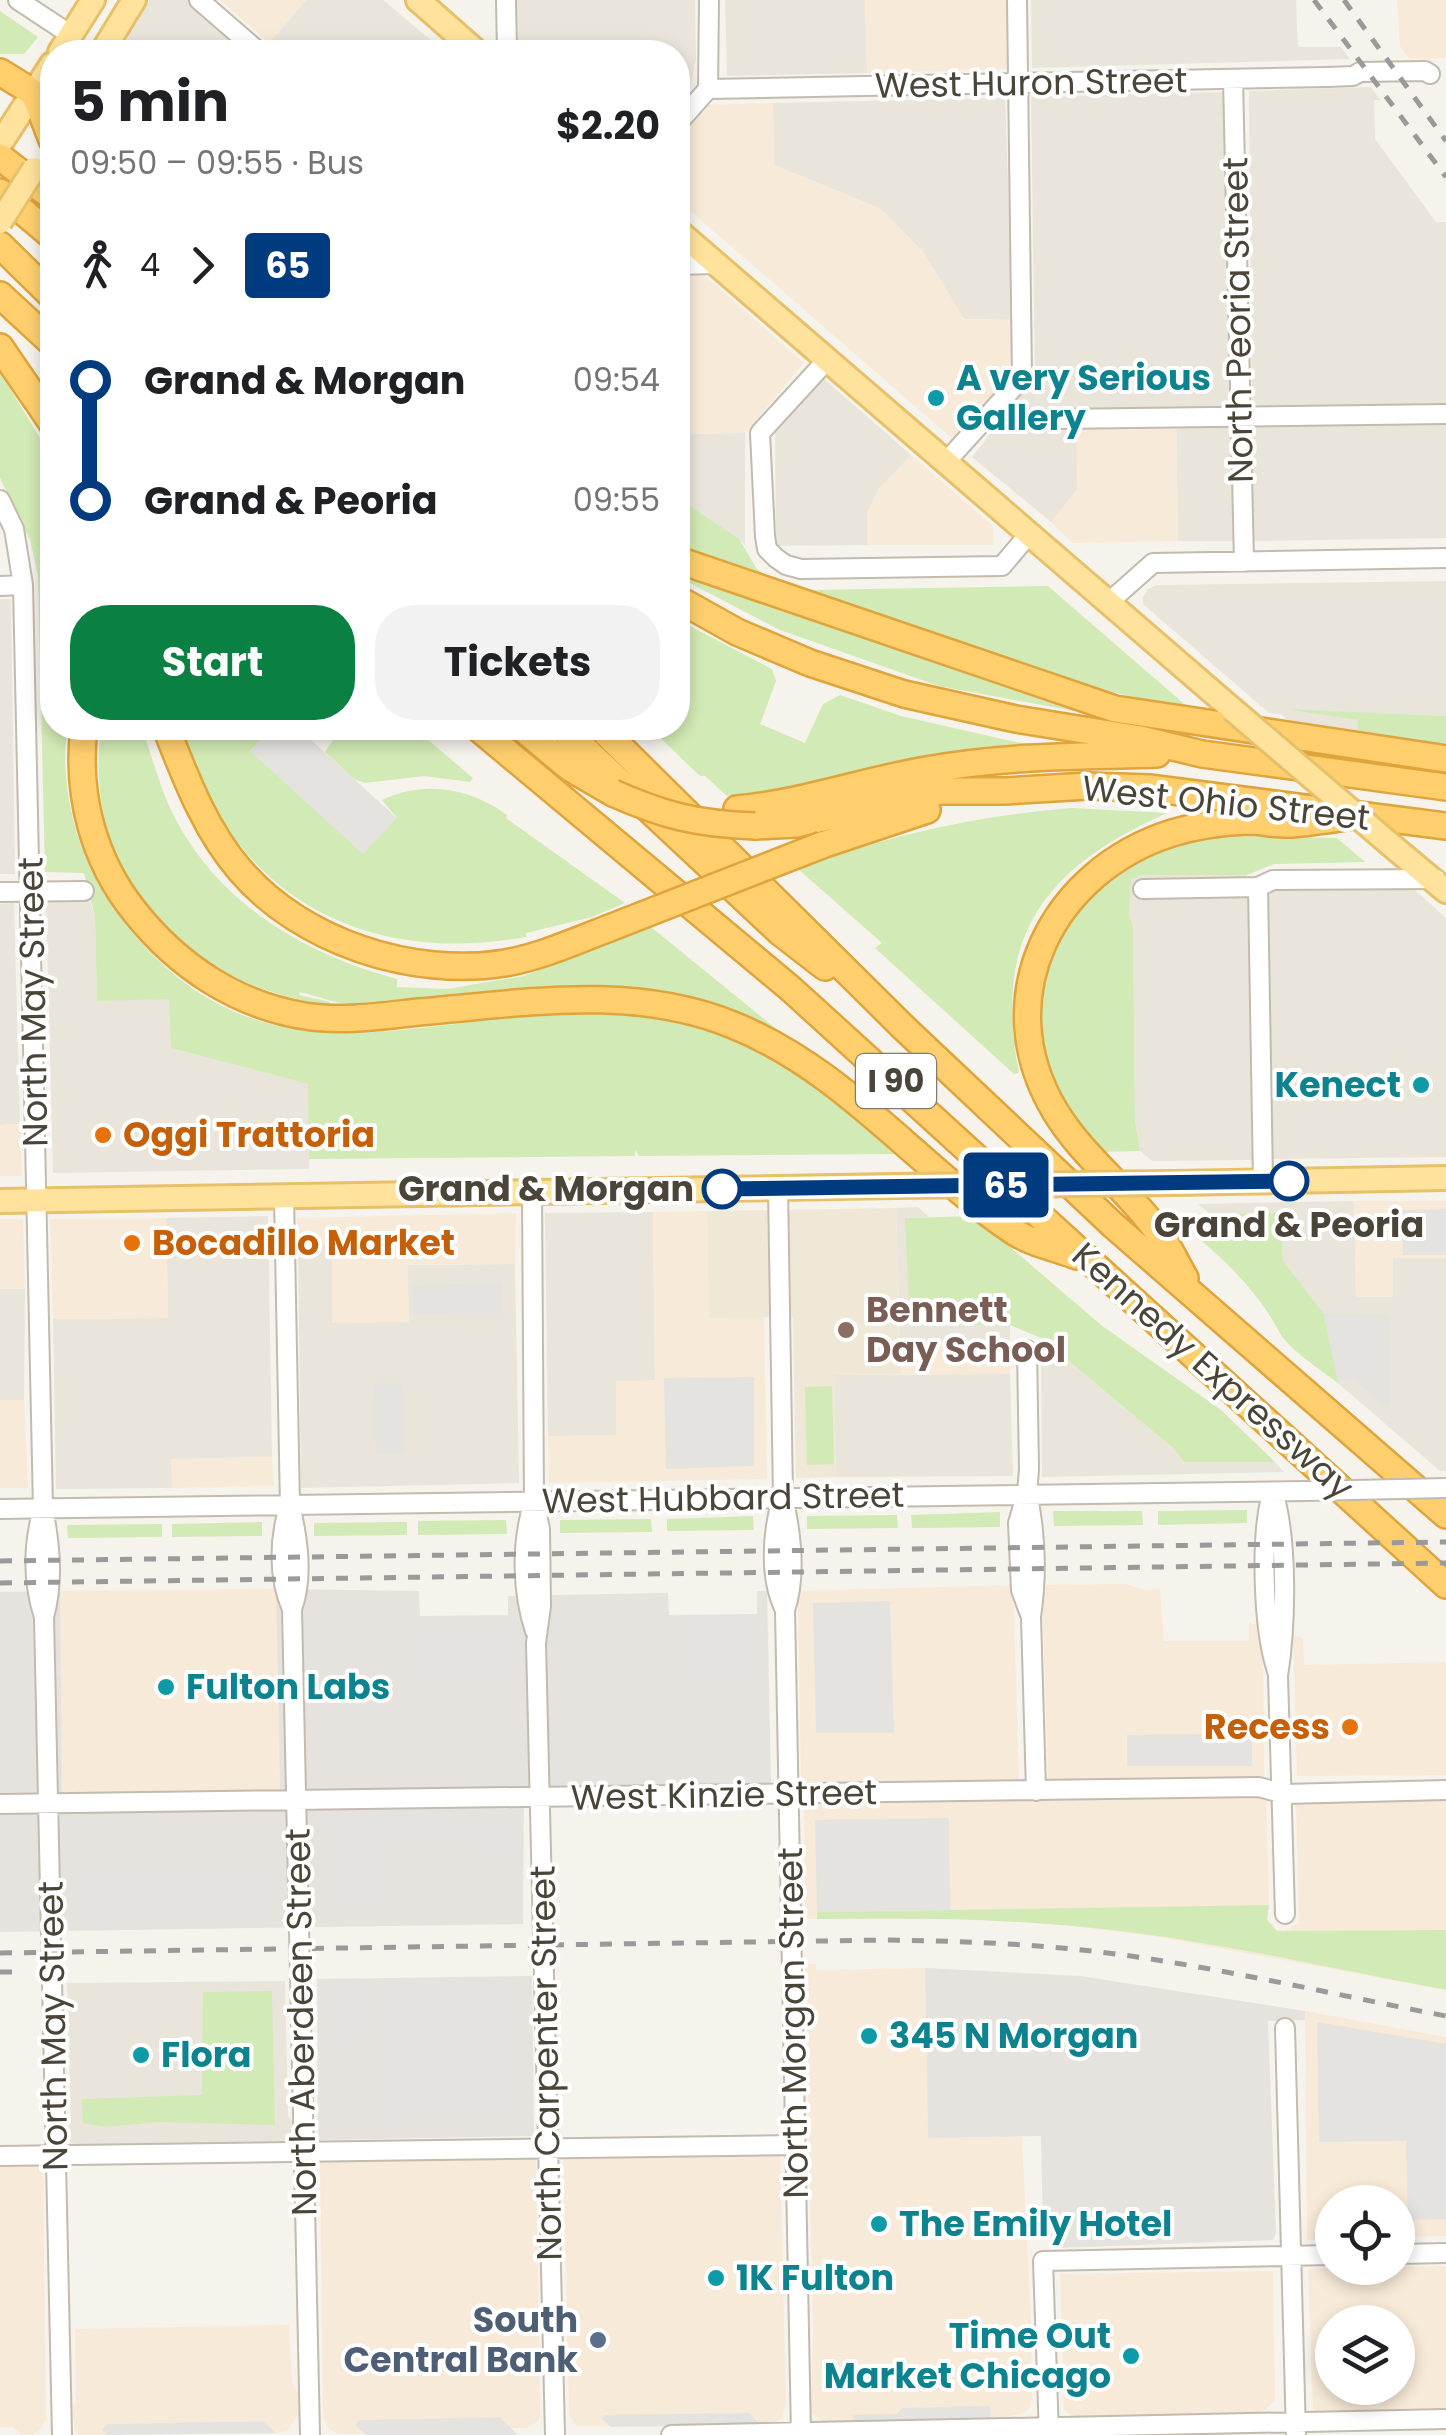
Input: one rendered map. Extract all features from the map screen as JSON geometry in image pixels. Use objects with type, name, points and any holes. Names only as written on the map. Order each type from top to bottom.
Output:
[{"type":"highway","points":[[0,72],[34,93],[40,108]]},
{"type":"highway","points":[[1,147],[40,186]]},
{"type":"highway","points":[[0,192],[40,226]]},
{"type":"highway","points":[[0,245],[40,284]]},
{"type":"highway","points":[[28,271],[40,279]]},
{"type":"highway","points":[[0,295],[40,333]]},
{"type":"highway","points":[[0,347],[40,405]]},
{"type":"highway","points":[[690,564],[1115,709],[1446,759]]},
{"type":"highway","points":[[690,605],[737,632],[810,663],[904,694],[1202,754]]},
{"type":"highway","points":[[83,740],[84,799],[90,828],[107,870],[123,897],[158,939],[182,962],[224,989],[274,1010],[337,1019],[602,998],[702,1014],[734,1025],[808,1062],[1016,1233],[1090,1261]]},
{"type":"highway","points":[[171,740],[195,796],[240,870],[280,907],[318,932],[375,953],[424,964],[467,966],[540,955],[822,844],[905,816],[1005,792]]},
{"type":"highway","name":"Kennedy Expressway","points":[[492,740],[792,989],[1446,1585]]},
{"type":"highway","points":[[536,740],[570,768],[613,793],[661,814],[724,825],[781,805],[920,771],[1004,758],[1202,754]]},
{"type":"highway","name":"I 90","points":[[575,740],[781,932],[904,1028]]},
{"type":"highway","name":"Kennedy Expressway","points":[[613,740],[904,1028],[1114,1226],[1446,1516]]},
{"type":"highway","name":"West Ohio Street","points":[[1202,754],[1446,788]]},
{"type":"highway","name":"West Ohio Street","points":[[1005,792],[1088,786],[1149,788],[1446,826]]},
{"type":"highway","points":[[746,817],[796,824],[941,791],[1005,792]]},
{"type":"highway","points":[[1195,1295],[1158,1230],[1083,1152],[1054,1109],[1036,1070],[1027,1029],[1027,992],[1035,958],[1072,898],[1097,874],[1135,848],[1206,825],[1290,824],[1360,814]]},
{"type":"main road","points":[[68,40],[93,0]]},
{"type":"main road","points":[[109,40],[134,0]]},
{"type":"main road","points":[[418,0],[464,40]]},
{"type":"main road","points":[[1,147],[40,83]]},
{"type":"main road","points":[[0,222],[40,158]]},
{"type":"main road","points":[[690,242],[1391,845],[1441,883]]},
{"type":"main road","points":[[0,1202],[1446,1178]]},
{"type":"street","points":[[18,0],[62,40]]},
{"type":"street","points":[[199,0],[245,40]]},
{"type":"street","points":[[506,0],[507,40]]},
{"type":"street","points":[[690,109],[708,89],[710,0]]},
{"type":"street","points":[[945,463],[1022,378],[1017,0]]},
{"type":"street","name":"West Huron Street","points":[[708,89],[1353,76],[1360,72],[1392,71],[1438,74]]},
{"type":"street","name":"North Peoria Street","points":[[1233,79],[1244,562]]},
{"type":"street","points":[[690,265],[715,264]]},
{"type":"street","points":[[827,360],[760,433],[765,536],[768,549],[776,558],[786,566],[820,571],[1002,566],[1029,534]]},
{"type":"street","points":[[984,420],[1446,414]]},
{"type":"street","name":"North May Street","points":[[0,500],[14,529],[22,586],[43,1508],[36,1536],[37,1594],[44,1616],[62,2435]]},
{"type":"street","points":[[1110,602],[1153,564],[1446,558]]},
{"type":"street","points":[[0,586],[22,586]]},
{"type":"street","name":"West Ohio Street","points":[[1143,889],[1258,887],[1273,880],[1441,883]]},
{"type":"street","points":[[1258,887],[1263,1181]]},
{"type":"street","points":[[0,892],[84,891]]},
{"type":"street","name":"North Morgan Street","points":[[778,1188],[782,1497],[789,1525],[791,1593],[785,1610],[801,2433]]},
{"type":"street","name":"North Carpenter Street","points":[[532,1192],[534,1501],[526,1529],[527,1607],[535,1632],[555,2435]]},
{"type":"street","name":"North Aberdeen Street","points":[[284,1197],[290,1506],[282,1531],[284,1592],[292,1609],[310,2435]]},
{"type":"street","points":[[1026,1350],[1028,1493],[1018,1523],[1020,1590],[1030,1617],[1036,1790]]},
{"type":"street","name":"West Hubbard Street","points":[[0,1509],[1446,1488]]},
{"type":"street","points":[[1273,1492],[1266,1516],[1268,1646],[1278,1676],[1285,1914]]},
{"type":"street","name":"West Kinzie Street","points":[[0,1804],[1259,1787],[1284,1794],[1446,1790]]},
{"type":"street","points":[[1285,2028],[1296,2428]]},
{"type":"street","points":[[0,2156],[796,2145]]},
{"type":"street","points":[[1415,2254],[1446,2253]]},
{"type":"street","points":[[1049,2431],[1044,2261],[1315,2255]]},
{"type":"street","points":[[671,2435],[1296,2428],[1446,2420]]},
{"type":"shaded area","points":[[150,0],[191,0],[236,40],[125,40]]},
{"type":"shaded area","points":[[220,0],[306,0],[272,40],[266,40]]},
{"type":"shaded area","points":[[306,0],[383,0],[431,40],[272,40]]},
{"type":"shaded area","points":[[517,0],[695,0],[696,59],[690,88],[690,40],[518,40]]},
{"type":"shaded area","points":[[725,0],[865,0],[867,73],[727,76]]},
{"type":"shaded area","points":[[865,0],[1010,0],[1012,69],[867,73]]},
{"type":"shaded area","points":[[1031,0],[1296,0],[1298,47],[1341,47],[1350,59],[1032,68]]},
{"type":"shaded area","points":[[1397,0],[1446,0],[1446,58],[1410,59],[1400,46]]},
{"type":"shaded area","points":[[1371,87],[1380,100],[1374,100],[1375,139],[1436,222],[1446,222],[1446,538],[1253,541],[1249,91]]},
{"type":"shaded area","points":[[1223,92],[1233,541],[1178,541],[1176,418],[1077,490],[1051,522],[972,457],[1035,377],[1031,97]]},
{"type":"shaded area","points":[[1005,98],[1013,320],[964,319],[924,253],[881,209],[774,165],[773,103]]},
{"type":"shaded area","points":[[773,103],[774,165],[881,209],[924,253],[964,319],[1013,320],[1014,374],[955,441],[690,210],[690,124],[707,105]]},
{"type":"shaded area","points":[[705,276],[804,363],[745,433],[690,434],[690,277]]},
{"type":"shaded area","points":[[822,377],[911,455],[879,489],[867,513],[867,545],[776,546],[775,427]]},
{"type":"shaded area","points":[[1176,417],[1178,541],[1073,543],[1051,522],[1077,490],[1076,419]]},
{"type":"shaded area","points":[[745,433],[745,545],[690,506],[690,434]]},
{"type":"shaded area","points":[[911,455],[993,526],[994,545],[867,545],[867,514],[879,489]]},
{"type":"shaded area","points":[[1446,581],[1446,716],[1299,710],[1359,720],[1357,732],[1290,722],[1281,714],[1269,713],[1143,604],[1148,589],[1156,585]]},
{"type":"shaded area","points":[[0,599],[11,599],[15,874],[0,874]]},
{"type":"shaded area","points":[[261,740],[311,740],[397,818],[363,854],[250,751]]},
{"type":"shaded area","points":[[1141,875],[1247,875],[1254,1160],[1152,1161],[1140,1151],[1135,1120],[1133,927],[1128,886]]},
{"type":"shaded area","points":[[1412,887],[1446,918],[1446,1157],[1271,1159],[1268,890]]},
{"type":"shaded area","points":[[90,901],[95,917],[97,1001],[170,998],[171,1048],[309,1084],[309,1169],[53,1173],[46,902]]},
{"type":"shaded area","points":[[14,903],[20,1124],[0,1125],[0,904]]},
{"type":"shaded area","points":[[20,1124],[22,1176],[0,1176],[0,1125]]},
{"type":"shaded area","points":[[1354,1201],[1356,1297],[1393,1258],[1446,1258],[1446,1471],[1440,1471],[1339,1384],[1324,1314],[1283,1262],[1280,1213],[1209,1213],[1198,1204]]},
{"type":"shaded area","points":[[1354,1201],[1446,1201],[1446,1258],[1393,1258],[1393,1297],[1356,1297]]},
{"type":"shaded area","points":[[918,1207],[929,1217],[906,1218],[910,1326],[1010,1325],[1010,1343],[900,1343],[896,1208]]},
{"type":"shaded area","name":"Bennett Day School","points":[[896,1208],[901,1374],[834,1375],[836,1477],[796,1478],[793,1317],[709,1318],[707,1211]]},
{"type":"shaded area","points":[[1446,1209],[1446,1255],[1403,1255],[1402,1210]]},
{"type":"shaded area","points":[[707,1211],[709,1317],[764,1317],[767,1479],[549,1483],[548,1436],[616,1435],[616,1381],[655,1380],[653,1212]]},
{"type":"shaded area","points":[[653,1212],[655,1381],[616,1436],[548,1436],[545,1213]]},
{"type":"shaded area","points":[[516,1213],[515,1264],[408,1265],[409,1322],[332,1323],[332,1244],[298,1244],[297,1218]]},
{"type":"shaded area","points":[[268,1216],[272,1457],[172,1459],[172,1488],[56,1489],[53,1319],[168,1318],[166,1218]]},
{"type":"shaded area","points":[[166,1218],[168,1318],[53,1319],[50,1219]]},
{"type":"shaded area","points":[[0,1219],[23,1219],[25,1289],[0,1289]]},
{"type":"shaded area","points":[[298,1244],[332,1244],[333,1323],[408,1265],[515,1264],[519,1483],[301,1488]]},
{"type":"shaded area","points":[[502,1283],[502,1314],[414,1315],[413,1285]]},
{"type":"shaded area","points":[[0,1289],[25,1289],[24,1400],[0,1400]]},
{"type":"shaded area","points":[[1324,1314],[1389,1315],[1390,1410],[1354,1379],[1338,1383]]},
{"type":"shaded area","points":[[1041,1338],[1174,1449],[1184,1462],[1275,1462],[1284,1472],[1042,1477]]},
{"type":"shaded area","points":[[900,1343],[1010,1343],[1010,1374],[901,1374]]},
{"type":"shaded area","points":[[1010,1374],[1013,1476],[836,1477],[834,1375]]},
{"type":"shaded area","points":[[754,1377],[754,1466],[666,1469],[664,1378]]},
{"type":"shaded area","points":[[373,1383],[403,1383],[405,1453],[376,1453]]},
{"type":"shaded area","points":[[0,1400],[24,1400],[28,1488],[0,1488]]},
{"type":"shaded area","points":[[272,1457],[274,1486],[172,1488],[171,1459]]},
{"type":"shaded area","points":[[1125,1584],[1145,1590],[1160,1589],[1164,1641],[1249,1641],[1249,1623],[1263,1626],[1264,1778],[1048,1780],[1042,1585]]},
{"type":"shaded area","points":[[1013,1585],[1019,1781],[801,1783],[798,1591]]},
{"type":"shaded area","points":[[276,1589],[280,1791],[61,1795],[60,1591]]},
{"type":"shaded area","points":[[276,1589],[419,1591],[420,1616],[508,1615],[508,1596],[660,1593],[668,1593],[669,1615],[757,1614],[757,1591],[767,1591],[771,1783],[524,1786],[523,1924],[0,1932],[0,1592],[60,1591],[62,1795],[280,1791]]},
{"type":"shaded area","points":[[890,1601],[894,1733],[816,1733],[813,1603]]},
{"type":"shaded area","points":[[685,1618],[757,1618],[759,1685],[687,1685]]},
{"type":"shaded area","points":[[417,1619],[510,1619],[510,1680],[417,1681]]},
{"type":"shaded area","points":[[1293,1635],[1303,1638],[1304,1665],[1446,1662],[1446,1775],[1297,1776]]},
{"type":"shaded area","points":[[1252,1734],[1252,1766],[1127,1766],[1127,1735]]},
{"type":"shaded area","points":[[1266,1797],[1269,1905],[1265,1915],[1276,1930],[1285,1931],[1299,1923],[1296,1802],[1446,1801],[1446,1990],[1153,1936],[1065,1925],[950,1918],[805,1919],[804,1801]]},
{"type":"shaded area","points":[[518,1813],[518,1862],[471,1863],[471,1840],[394,1840],[395,1914],[325,1915],[323,1816]]},
{"type":"shaded area","points":[[949,1818],[950,1910],[817,1912],[815,1820]]},
{"type":"shaded area","points":[[270,1871],[271,1921],[77,1924],[76,1874]]},
{"type":"shaded area","points":[[805,1964],[816,1964],[817,1970],[925,1968],[928,2138],[1022,2137],[1032,2398],[1024,2413],[990,2420],[824,2422],[811,2412],[813,2327]]},
{"type":"shaded area","points":[[925,1968],[1080,1976],[1305,2011],[1305,2020],[1268,2021],[1276,2233],[1273,2240],[1058,2248],[1043,2227],[1041,2136],[928,2138]]},
{"type":"shaded area","points":[[532,1976],[534,2136],[318,2140],[317,1979]]},
{"type":"shaded area","points":[[449,1980],[450,1985],[511,1983],[514,2115],[379,2124],[376,1981]]},
{"type":"shaded area","points":[[285,1981],[288,2116],[293,2122],[290,2137],[284,2141],[75,2145],[68,2141],[66,2127],[71,2123],[67,1983]]},
{"type":"shaded area","points":[[326,1981],[370,1981],[369,2034],[360,2048],[327,2048]]},
{"type":"shaded area","points":[[1305,2011],[1446,2037],[1446,2236],[1415,2237],[1415,2185],[1315,2185],[1315,2240],[1307,2240]]},
{"type":"shaded area","points":[[1317,2022],[1446,2044],[1446,2219],[1415,2220],[1415,2185],[1407,2185],[1406,2141],[1319,2142]]},
{"type":"shaded area","points":[[780,2151],[786,2403],[782,2418],[772,2425],[577,2426],[569,2415],[563,2155]]},
{"type":"shaded area","points":[[536,2155],[538,2421],[527,2428],[511,2428],[500,2417],[359,2420],[356,2425],[364,2434],[338,2434],[328,2428],[323,2418],[320,2159]]},
{"type":"shaded area","points":[[0,2163],[43,2163],[46,2420],[32,2435],[21,2435],[13,2427],[0,2427]]},
{"type":"shaded area","points":[[1446,2266],[1446,2411],[1313,2411],[1308,2269],[1315,2269],[1315,2285],[1415,2285],[1415,2267]]},
{"type":"shaded area","points":[[1273,2271],[1275,2395],[1274,2402],[1264,2410],[1074,2417],[1064,2410],[1060,2274]]},
{"type":"shaded area","points":[[289,2325],[292,2383],[299,2394],[299,2414],[287,2431],[276,2433],[263,2421],[107,2424],[103,2430],[107,2435],[79,2435],[75,2430],[75,2329]]},
{"type":"shaded area","points":[[990,2406],[990,2420],[854,2422],[853,2415],[897,2414],[902,2408]]},
{"type":"shaded area","points":[[750,2413],[760,2425],[611,2427],[602,2419],[605,2415]]},
{"type":"shaded area","points":[[500,2417],[518,2435],[366,2435],[355,2425],[359,2420]]},
{"type":"shaded area","points":[[263,2421],[276,2433],[107,2435],[102,2430],[107,2424]]},
{"type":"green space","points":[[0,11],[38,37],[24,54],[0,54]]},
{"type":"green space","points":[[0,372],[40,438],[40,661],[38,576],[30,540],[0,478]]},
{"type":"green space","points":[[690,506],[739,539],[757,569],[768,577],[810,590],[1048,586],[1190,709],[1089,687],[690,552]]},
{"type":"green space","points":[[690,576],[1004,687],[1149,725],[939,686],[780,630],[690,583]]},
{"type":"green space","points":[[690,626],[772,669],[776,681],[760,724],[805,743],[823,704],[840,695],[901,716],[1025,744],[938,755],[797,789],[727,796],[662,740],[690,740]]},
{"type":"green space","points":[[1285,709],[1446,716],[1446,746],[1357,732],[1358,720]]},
{"type":"green space","points":[[42,740],[66,740],[66,779],[76,829],[107,899],[122,920],[183,982],[246,1016],[311,1031],[378,1032],[592,1013],[667,1021],[735,1041],[765,1055],[820,1089],[901,1154],[639,1156],[635,1150],[635,1156],[309,1159],[308,1084],[171,1048],[169,999],[97,1001],[95,917],[84,873],[45,872]]},
{"type":"green space","points":[[101,740],[146,740],[170,808],[188,841],[236,896],[295,938],[361,968],[397,979],[397,987],[447,989],[524,976],[651,927],[785,1036],[699,1001],[617,988],[535,989],[362,1004],[339,1003],[300,992],[299,995],[330,1005],[278,994],[230,975],[189,948],[154,915],[126,876],[108,831],[99,782]]},
{"type":"green space","points":[[186,740],[261,740],[250,751],[397,818],[382,800],[414,790],[462,793],[507,815],[506,818],[625,903],[592,917],[526,933],[526,937],[465,943],[408,940],[356,928],[309,906],[267,875],[232,834],[203,786]]},
{"type":"green space","points":[[333,740],[428,740],[473,778],[470,782],[424,776],[365,783],[354,779],[325,752]]},
{"type":"green space","points":[[1071,808],[1167,813],[1124,834],[1088,858],[1059,883],[1037,912],[1022,945],[1013,982],[1019,1073],[1014,1074],[875,948],[882,943],[798,869],[932,829]]},
{"type":"green space","points":[[1225,830],[1230,836],[1337,838],[1365,862],[1274,864],[1247,875],[1141,875],[1131,880],[1135,1120],[1140,1151],[1099,1152],[1059,1104],[1036,1030],[1043,963],[1068,917],[1135,856]]},
{"type":"green space","points":[[1280,1213],[1283,1261],[1324,1314],[1339,1384],[1290,1346],[1245,1283],[1169,1214]]},
{"type":"green space","points":[[974,1216],[1101,1325],[1221,1410],[1275,1462],[1184,1462],[1174,1449],[1041,1338],[1010,1325],[910,1326],[905,1218]]},
{"type":"green space","points":[[832,1386],[834,1464],[807,1465],[805,1387]]},
{"type":"green space","points":[[1247,1510],[1247,1523],[1158,1525],[1158,1511]]},
{"type":"green space","points":[[1053,1511],[1142,1511],[1143,1525],[1054,1526]]},
{"type":"green space","points":[[1000,1512],[1000,1527],[912,1528],[911,1515]]},
{"type":"green space","points":[[897,1515],[898,1528],[807,1529],[807,1516]]},
{"type":"green space","points":[[753,1516],[754,1530],[667,1531],[667,1519]]},
{"type":"green space","points":[[651,1519],[652,1532],[560,1533],[560,1520]]},
{"type":"green space","points":[[506,1520],[507,1534],[418,1535],[418,1521]]},
{"type":"green space","points":[[262,1522],[262,1536],[172,1537],[172,1524]]},
{"type":"green space","points":[[407,1522],[407,1535],[314,1536],[314,1523]]},
{"type":"green space","points":[[162,1524],[162,1537],[68,1538],[67,1525]]},
{"type":"green space","points":[[1269,1905],[1267,1920],[1277,1931],[1446,1930],[1446,1990],[1254,1952],[1109,1930],[970,1920],[817,1919],[817,1912]]},
{"type":"green space","points":[[272,1991],[275,2125],[158,2122],[107,2127],[83,2123],[82,2099],[202,2095],[203,1992]]},
{"type":"railway","points":[[1314,0],[1446,177]]},
{"type":"railway","points":[[1344,0],[1446,141]]},
{"type":"railway","points":[[0,1561],[1446,1542]]},
{"type":"railway","points":[[0,1583],[1446,1563]]},
{"type":"railway","points":[[0,1953],[974,1942],[1158,1960],[1446,2016]]},
{"type":"railway","points":[[0,1972],[19,1972]]},
{"type":"bus line","name":"65","points":[[722,1189],[1289,1181]]},
{"type":"place","name":"A very Serious Gallery","points":[[936,398]]},
{"type":"place","name":"Kenect","points":[[1421,1085]]},
{"type":"place","name":"Oggi Trattoria","points":[[103,1135]]},
{"type":"place","name":"Grand & Peoria","points":[[1289,1181]]},
{"type":"place","name":"Grand & Morgan","points":[[722,1189]]},
{"type":"place","name":"Bocadillo Market","points":[[132,1243]]},
{"type":"place","name":"Bennett Day School","points":[[846,1330]]},
{"type":"place","name":"Fulton Labs","points":[[166,1687]]},
{"type":"place","name":"Recess","points":[[1350,1727]]},
{"type":"place","name":"345 N Morgan","points":[[869,2036]]},
{"type":"place","name":"Flora","points":[[141,2055]]},
{"type":"place","name":"The Emily Hotel","points":[[879,2224]]},
{"type":"place","name":"1K Fulton","points":[[716,2278]]},
{"type":"place","name":"South Central Bank","points":[[598,2340]]},
{"type":"place","name":"Time Out Market Chicago","points":[[1131,2356]]}]
